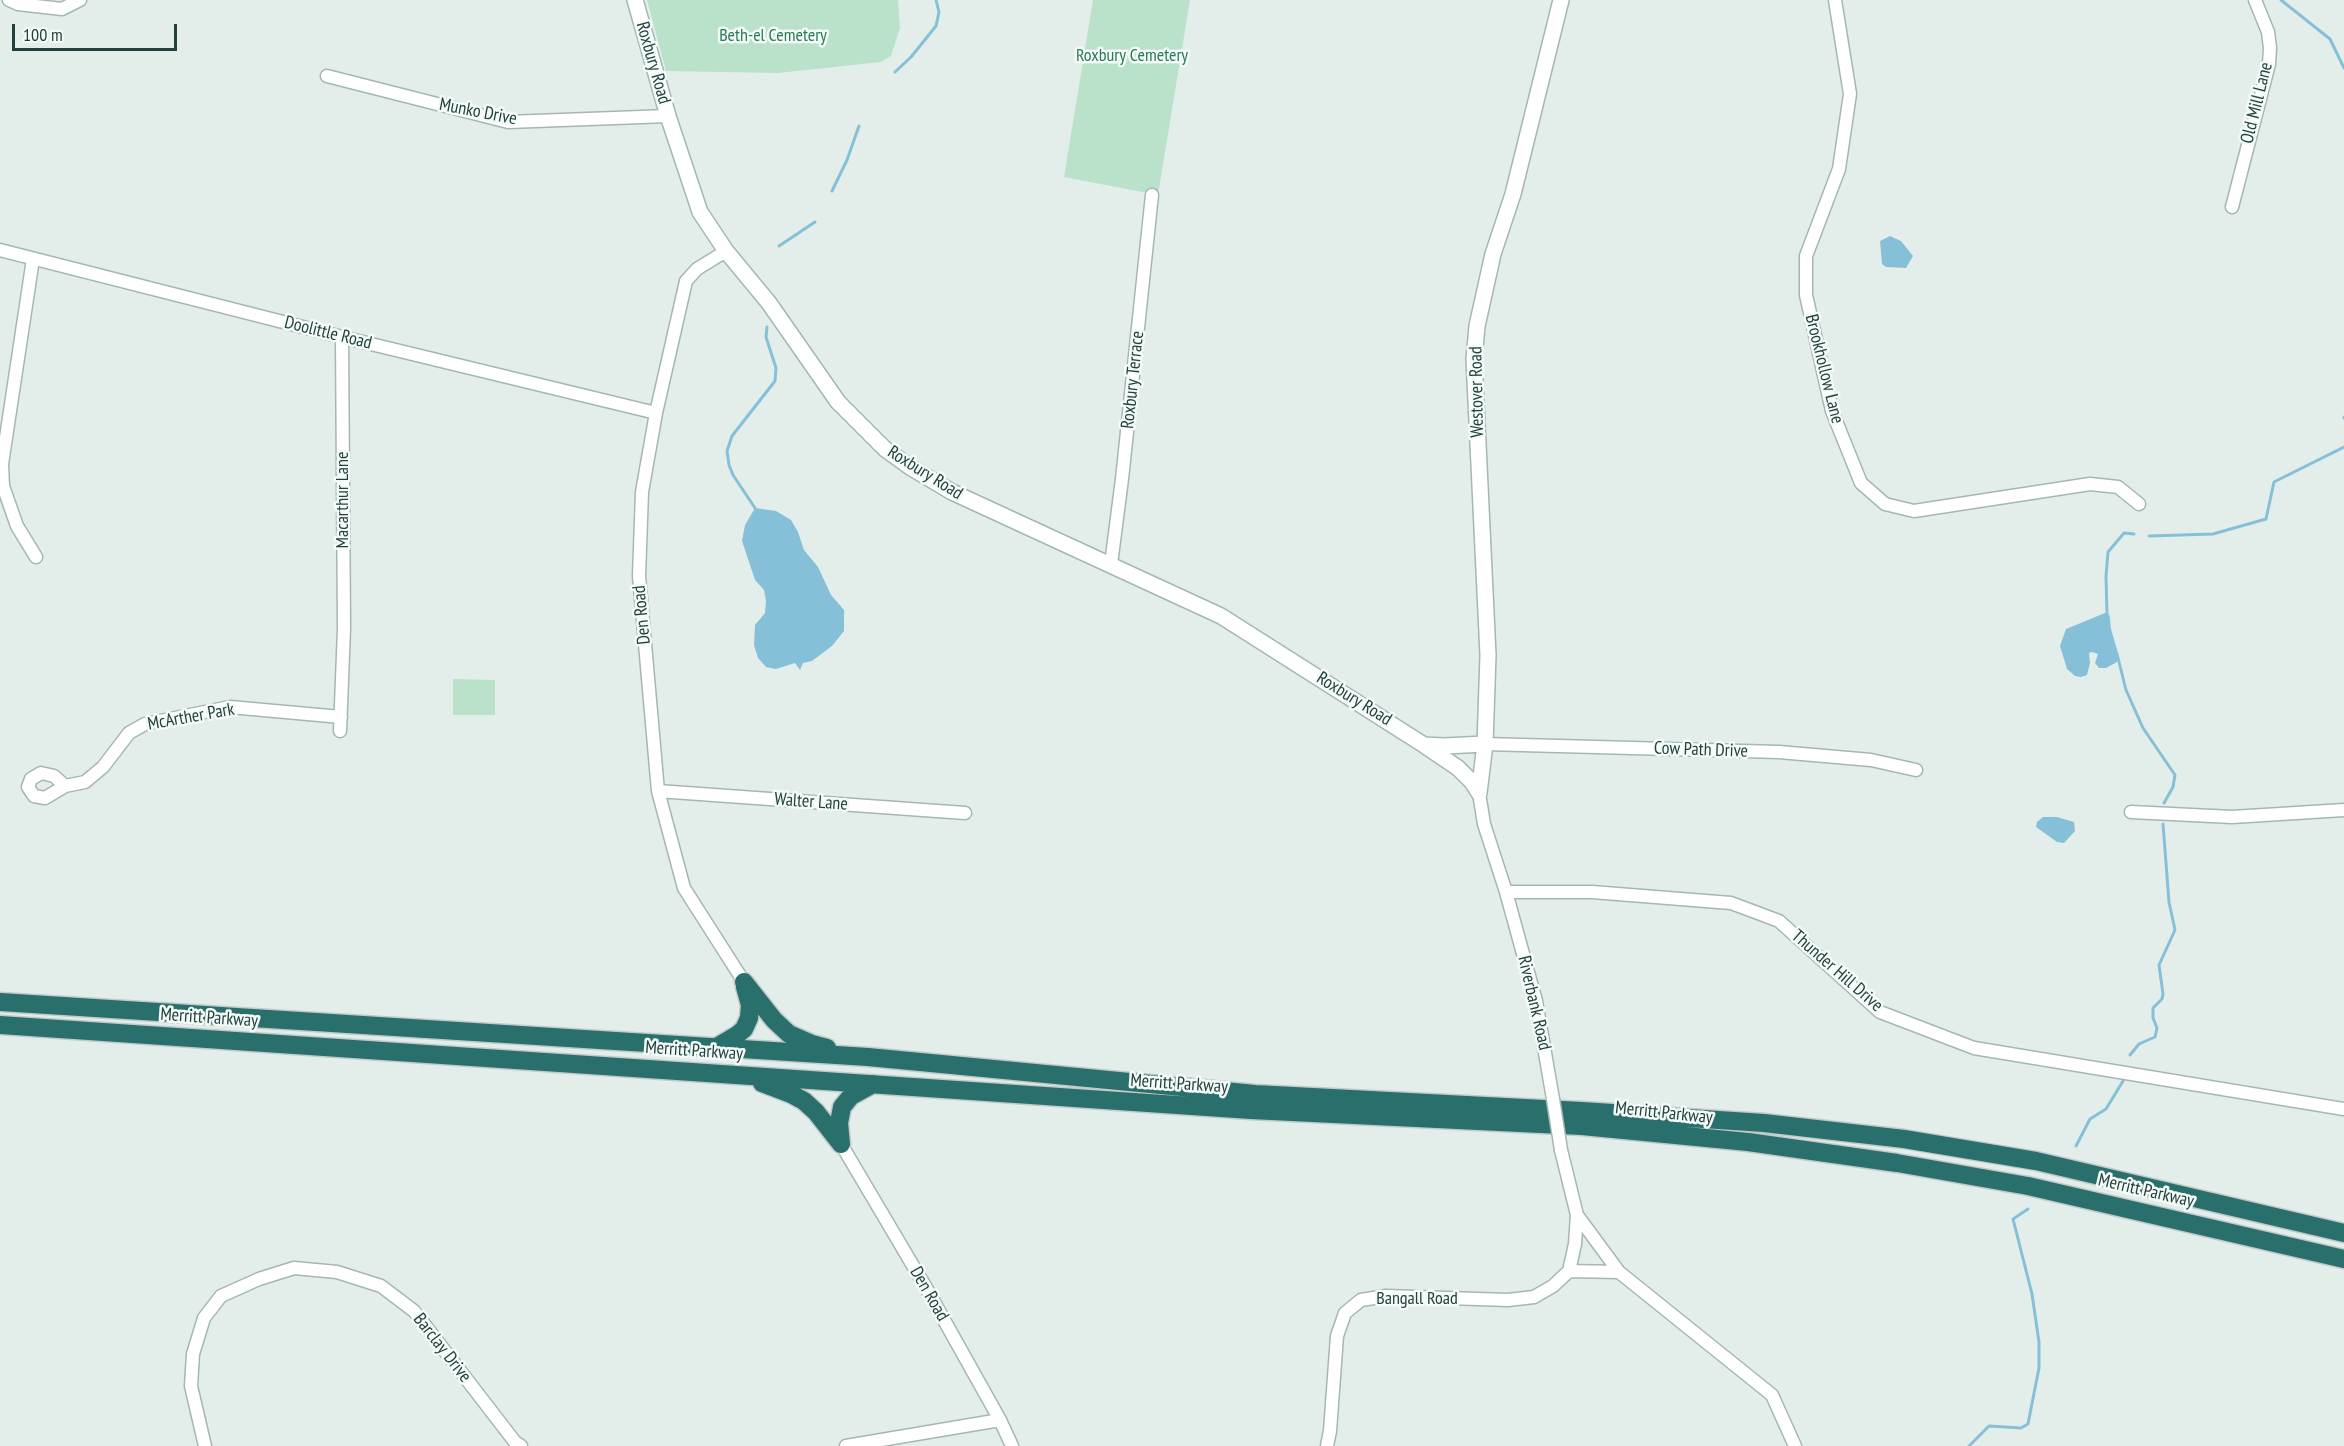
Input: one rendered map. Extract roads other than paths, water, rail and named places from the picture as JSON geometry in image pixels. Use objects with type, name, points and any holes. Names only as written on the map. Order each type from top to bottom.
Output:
[{"type":"highway","points":[[715,1048],[744,1029],[749,1018],[750,1005],[744,982]]},
{"type":"highway","points":[[744,982],[774,1020],[789,1034],[812,1044],[868,1057]]},
{"type":"highway","name":"Merritt Parkway","points":[[0,1000],[868,1057],[1255,1094],[1764,1123],[1904,1140],[2036,1161],[2344,1233]]},
{"type":"highway","name":"Merritt Parkway","points":[[0,1025],[1251,1110],[1582,1126],[1748,1142],[1897,1163],[2028,1186],[2344,1259]]},
{"type":"highway","points":[[734,1074],[771,1085],[804,1101],[816,1112],[841,1144]]},
{"type":"highway","points":[[841,1144],[839,1115],[843,1107],[851,1096],[873,1084]]},
{"type":"street","points":[[9,0],[18,4],[62,9],[80,0]]},
{"type":"street","name":"Roxbury Road","points":[[635,0],[668,116],[700,212],[726,250],[769,303],[838,402],[885,449],[910,468],[952,492],[1221,616],[1424,744],[1458,768],[1479,793]]},
{"type":"street","name":"Westover Road","points":[[1479,793],[1485,744],[1488,655],[1474,359],[1477,326],[1493,254],[1513,194],[1561,0]]},
{"type":"street","name":"Brookhollow Lane","points":[[1835,0],[1850,94],[1839,169],[1806,256],[1806,295],[1832,411],[1861,483],[1885,504],[1914,510],[2090,484],[2118,487],[2139,504]]},
{"type":"street","name":"Old Mill Lane","points":[[2232,207],[2269,64],[2268,32],[2254,0]]},
{"type":"street","name":"Munko Drive","points":[[327,76],[508,122],[668,116]]},
{"type":"street","name":"Roxbury Terrace","points":[[1111,564],[1118,518],[1152,195]]},
{"type":"street","name":"Doolittle Road","points":[[0,250],[342,337],[656,413]]},
{"type":"street","name":"Den Road","points":[[726,250],[697,269],[686,281],[656,413],[642,492],[639,576],[658,791],[684,888],[744,982]]},
{"type":"street","points":[[33,259],[2,464],[3,486],[17,526],[36,557]]},
{"type":"street","name":"Macarthur Lane","points":[[341,717],[344,663],[342,337]]},
{"type":"street","name":"McArther Park","points":[[64,786],[85,782],[97,773],[129,733],[136,727],[155,721],[230,707],[341,717]]},
{"type":"street","points":[[340,731],[341,717]]},
{"type":"street","name":"Roxbury Road","points":[[1424,744],[1444,746],[1485,744]]},
{"type":"street","name":"Cow Path Drive","points":[[1485,744],[1779,752],[1871,760],[1916,770]]},
{"type":"street","name":"Walter Lane","points":[[658,791],[965,813]]},
{"type":"street","name":"Riverbank Road","points":[[1479,793],[1484,824],[1506,892],[1536,1001],[1561,1150],[1577,1215],[1575,1244],[1569,1271]]},
{"type":"street","points":[[2131,812],[2232,817],[2344,810]]},
{"type":"street","name":"Thunder Hill Drive","points":[[1506,892],[1592,892],[1731,903],[1779,921],[1880,1012],[1974,1048],[2344,1109]]},
{"type":"street","name":"Den Road","points":[[841,1144],[925,1286],[1000,1420],[1012,1446]]},
{"type":"street","name":"Riverbank Road","points":[[1577,1215],[1619,1272],[1772,1395],[1795,1446]]},
{"type":"street","name":"Barclay Drive","points":[[205,1446],[191,1386],[193,1354],[204,1318],[221,1296],[259,1279],[294,1268],[336,1272],[381,1286],[414,1311],[515,1442],[521,1446]]},
{"type":"street","points":[[1569,1271],[1619,1272]]},
{"type":"street","name":"Bangall Road","points":[[1327,1446],[1337,1336],[1345,1313],[1361,1300],[1386,1296],[1509,1300],[1534,1297],[1553,1286],[1569,1271]]},
{"type":"street","points":[[846,1446],[1000,1420]]},
{"type":"water","points":[[1890,236],[1901,241],[1913,256],[1906,268],[1886,267],[1882,264],[1880,241]]},
{"type":"water","points":[[755,508],[776,511],[791,520],[804,550],[818,567],[831,595],[844,610],[844,631],[832,646],[812,661],[803,663],[800,670],[795,663],[776,669],[766,667],[758,658],[754,645],[755,625],[765,613],[766,601],[764,590],[755,580],[742,541],[745,525]]},
{"type":"water","points":[[2105,613],[2109,614],[2118,653],[2117,662],[2106,668],[2099,668],[2095,663],[2098,654],[2089,653],[2090,663],[2087,675],[2075,676],[2067,669],[2060,646],[2066,629]]},
{"type":"water","points":[[2043,817],[2057,817],[2074,822],[2075,831],[2064,843],[2057,842],[2036,827],[2037,822]]},
{"type":"waterway","points":[[895,72],[911,57],[936,26],[939,12],[936,0]]},
{"type":"waterway","points":[[2281,0],[2330,39],[2344,68]]},
{"type":"waterway","points":[[832,191],[847,160],[859,126]]},
{"type":"waterway","points":[[779,246],[815,222]]},
{"type":"waterway","points":[[755,508],[733,475],[727,451],[732,436],[775,381],[776,368],[766,337],[767,327]]},
{"type":"waterway","points":[[2149,536],[2213,534],[2266,519],[2274,482],[2344,447]]},
{"type":"waterway","points":[[2107,615],[2108,552],[2124,533],[2134,534]]},
{"type":"waterway","points":[[2117,654],[2126,690],[2143,728],[2175,775],[2173,787],[2164,803]]},
{"type":"waterway","points":[[2130,1055],[2139,1044],[2155,1037],[2157,1028],[2153,1018],[2153,1008],[2162,999],[2163,994],[2159,965],[2175,930],[2169,902],[2163,824]]},
{"type":"waterway","points":[[2076,1146],[2090,1119],[2106,1109],[2123,1081]]},
{"type":"waterway","points":[[1969,1446],[1989,1426],[2021,1428],[2028,1424],[2039,1368],[2039,1342],[2032,1294],[2013,1219],[2028,1209]]},
{"type":"park label","name":"Beth-el Cemetery","points":[[773,36]]},
{"type":"park label","name":"Roxbury Cemetery","points":[[1132,56]]}]
